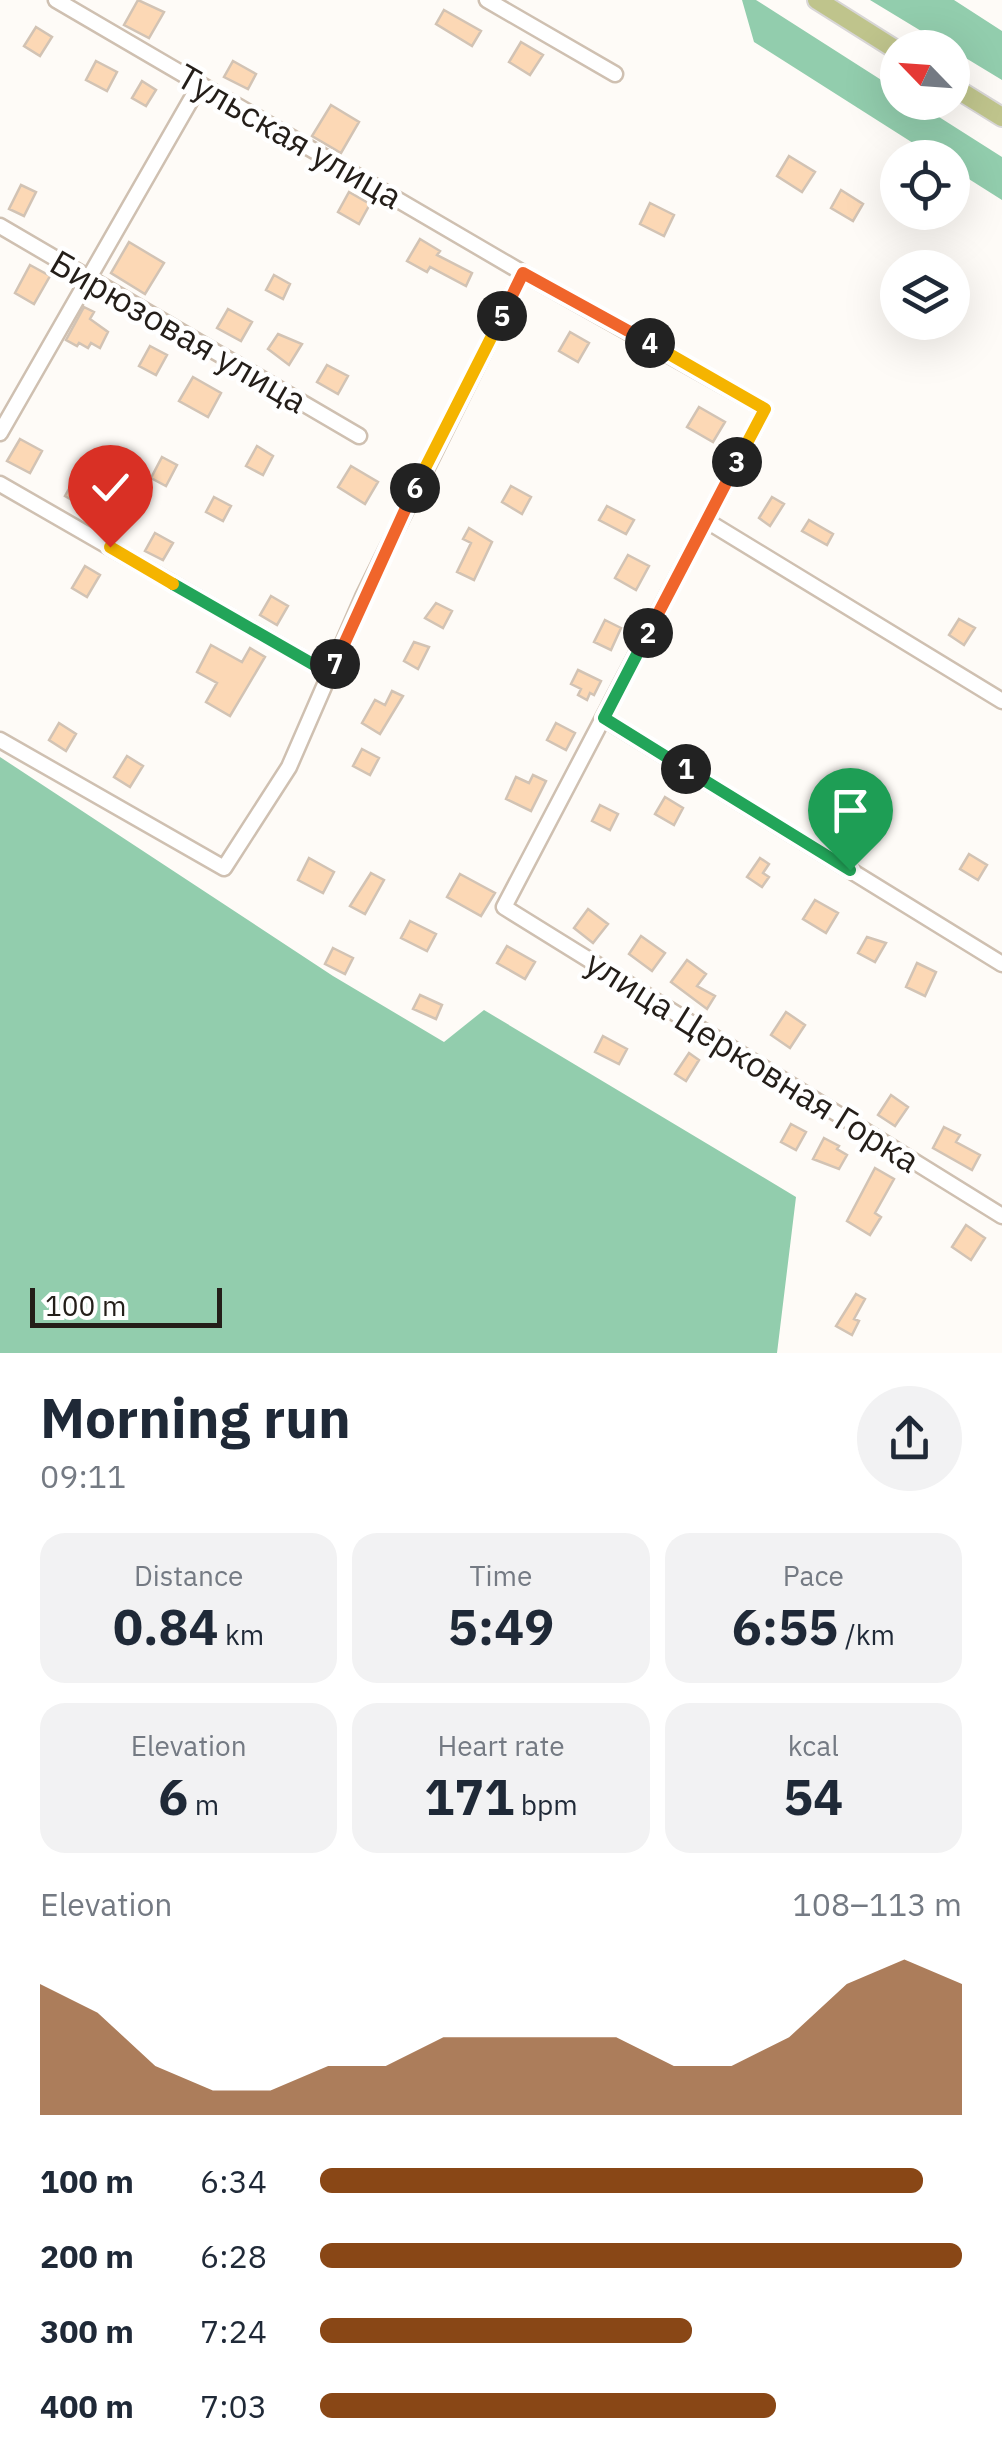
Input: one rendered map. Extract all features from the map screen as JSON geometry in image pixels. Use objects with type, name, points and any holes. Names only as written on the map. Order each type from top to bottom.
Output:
[{"type":"main road","points":[[817,0],[880,40]]},
{"type":"main road","points":[[970,97],[1002,117]]},
{"type":"street","name":"Тульская улица","points":[[56,0],[523,273],[765,409],[707,521]]},
{"type":"street","points":[[487,0],[615,74]]},
{"type":"street","points":[[0,433],[200,84]]},
{"type":"street","name":"Бирюзовая улица","points":[[0,226],[358,436]]},
{"type":"street","points":[[0,740],[224,868],[288,766],[407,504],[523,273]]},
{"type":"street","points":[[0,484],[330,674]]},
{"type":"street","points":[[1002,702],[707,521],[604,718],[1002,964]]},
{"type":"street","name":"улица Церковная Горка","points":[[604,718],[504,907],[1002,1216]]},
{"type":"green space","points":[[742,0],[756,0],[880,79],[880,120],[944,120],[1002,157],[1002,200],[970,180],[970,140],[908,140],[754,42]]},
{"type":"green space","points":[[870,0],[954,0],[1002,31],[1002,80],[970,61],[970,30],[920,30]]},
{"type":"green space","points":[[0,757],[333,976],[444,1042],[484,1010],[796,1197],[777,1353],[0,1353]]},
{"type":"building","points":[[138,0],[164,12],[149,38],[124,25]]},
{"type":"building","points":[[444,10],[481,31],[472,46],[436,24]]},
{"type":"building","points":[[36,27],[52,37],[40,56],[24,46]]},
{"type":"building","points":[[521,42],[543,55],[530,75],[509,62]]},
{"type":"building","points":[[96,61],[117,72],[107,91],[86,80]]},
{"type":"building","points":[[233,61],[256,74],[248,89],[224,77]]},
{"type":"building","points":[[142,81],[156,90],[146,106],[132,98]]},
{"type":"building","points":[[331,105],[359,122],[341,153],[312,136]]},
{"type":"building","points":[[789,156],[815,172],[802,192],[777,176]]},
{"type":"building","points":[[21,185],[36,192],[24,216],[9,209]]},
{"type":"building","points":[[841,190],[863,204],[853,221],[831,208]]},
{"type":"building","points":[[349,192],[370,204],[359,224],[338,212]]},
{"type":"building","points":[[650,203],[674,215],[664,236],[640,224]]},
{"type":"building","points":[[420,239],[440,251],[437,255],[472,273],[466,286],[430,267],[427,272],[407,261]]},
{"type":"building","points":[[129,242],[164,263],[145,294],[111,273]]},
{"type":"building","points":[[30,265],[50,276],[34,304],[15,293]]},
{"type":"building","points":[[274,275],[290,284],[283,299],[266,290]]},
{"type":"building","points":[[84,307],[94,312],[90,319],[108,332],[100,348],[91,343],[88,348],[79,343],[77,346],[66,340]]},
{"type":"building","points":[[228,309],[252,322],[241,341],[217,328]]},
{"type":"building","points":[[570,332],[589,343],[578,362],[559,351]]},
{"type":"building","points":[[278,334],[302,344],[289,365],[268,349]]},
{"type":"building","points":[[150,346],[167,355],[156,375],[139,366]]},
{"type":"building","points":[[327,365],[348,376],[338,394],[317,382]]},
{"type":"building","points":[[193,377],[221,393],[208,417],[179,401]]},
{"type":"building","points":[[699,407],[725,422],[713,442],[687,427]]},
{"type":"building","points":[[20,439],[42,451],[30,473],[7,461]]},
{"type":"building","points":[[257,446],[273,456],[263,475],[246,466]]},
{"type":"building","points":[[162,457],[177,465],[166,486],[151,478]]},
{"type":"building","points":[[351,466],[378,482],[365,504],[338,487]]},
{"type":"building","points":[[74,480],[95,492],[86,508],[65,496]]},
{"type":"building","points":[[511,486],[531,497],[522,514],[502,502]]},
{"type":"building","points":[[214,497],[231,506],[223,521],[206,512]]},
{"type":"building","points":[[772,497],[784,504],[770,526],[759,518]]},
{"type":"building","points":[[607,506],[634,520],[626,534],[599,520]]},
{"type":"building","points":[[809,520],[833,534],[827,545],[802,531]]},
{"type":"building","points":[[469,528],[492,542],[474,580],[457,572],[471,543],[463,539]]},
{"type":"building","points":[[155,533],[173,543],[163,560],[145,551]]},
{"type":"building","points":[[628,555],[649,566],[636,590],[615,578]]},
{"type":"building","points":[[85,566],[100,575],[87,597],[72,588]]},
{"type":"building","points":[[271,596],[288,606],[277,625],[260,615]]},
{"type":"building","points":[[436,603],[452,611],[443,628],[425,618]]},
{"type":"building","points":[[959,619],[975,628],[964,645],[949,635]]},
{"type":"building","points":[[605,620],[621,628],[611,650],[594,642]]},
{"type":"building","points":[[414,642],[429,647],[418,669],[404,661]]},
{"type":"building","points":[[211,645],[242,662],[250,648],[265,657],[230,716],[206,702],[217,683],[197,672]]},
{"type":"building","points":[[578,670],[601,681],[587,700],[578,695],[581,689],[571,684]]},
{"type":"building","points":[[392,691],[403,696],[380,734],[362,723],[375,700],[385,705]]},
{"type":"building","points":[[59,723],[76,734],[66,751],[49,740]]},
{"type":"building","points":[[556,723],[575,733],[566,750],[547,740]]},
{"type":"building","points":[[362,749],[379,758],[370,775],[353,766]]},
{"type":"building","points":[[127,756],[143,766],[130,787],[114,777]]},
{"type":"building","points":[[533,775],[546,781],[531,811],[506,799],[516,777],[529,783]]},
{"type":"building","points":[[665,797],[683,808],[674,825],[655,814]]},
{"type":"building","points":[[600,805],[618,814],[610,830],[592,821]]},
{"type":"building","points":[[969,854],[987,865],[978,880],[960,869]]},
{"type":"building","points":[[309,858],[334,872],[323,893],[298,880]]},
{"type":"building","points":[[760,858],[769,864],[763,873],[769,877],[762,887],[747,877]]},
{"type":"building","points":[[371,873],[384,880],[365,914],[350,906]]},
{"type":"building","points":[[460,874],[495,893],[481,916],[447,897]]},
{"type":"building","points":[[815,900],[838,913],[826,933],[803,919]]},
{"type":"building","points":[[588,909],[608,924],[593,943],[574,928]]},
{"type":"building","points":[[410,921],[436,934],[427,951],[401,938]]},
{"type":"building","points":[[641,936],[665,953],[652,971],[629,954]]},
{"type":"building","points":[[867,937],[886,943],[875,962],[858,953]]},
{"type":"building","points":[[507,946],[535,962],[525,979],[497,963]]},
{"type":"building","points":[[333,948],[353,958],[345,974],[325,964]]},
{"type":"building","points":[[687,960],[706,974],[697,986],[715,996],[707,1009],[671,982]]},
{"type":"building","points":[[917,963],[936,972],[925,996],[906,987]]},
{"type":"building","points":[[420,995],[442,1005],[436,1019],[413,1009]]},
{"type":"building","points":[[786,1012],[805,1025],[790,1048],[771,1035]]},
{"type":"building","points":[[603,1036],[627,1049],[619,1064],[595,1052]]},
{"type":"building","points":[[689,1053],[699,1060],[686,1081],[675,1074]]},
{"type":"building","points":[[891,1095],[908,1107],[895,1126],[878,1115]]},
{"type":"building","points":[[791,1124],[806,1132],[796,1150],[781,1142]]},
{"type":"building","points":[[944,1127],[960,1135],[956,1142],[980,1155],[972,1170],[933,1148]]},
{"type":"building","points":[[824,1138],[847,1155],[839,1169],[813,1159]]},
{"type":"building","points":[[875,1168],[894,1179],[875,1213],[881,1217],[870,1235],[847,1221]]},
{"type":"building","points":[[966,1225],[985,1238],[971,1260],[952,1247]]},
{"type":"building","points":[[856,1294],[865,1299],[854,1319],[859,1321],[852,1335],[836,1326]]},
{"type":"route","points":[[110,547],[330,674],[407,504],[523,273],[765,409],[604,718],[850,870]]}]
